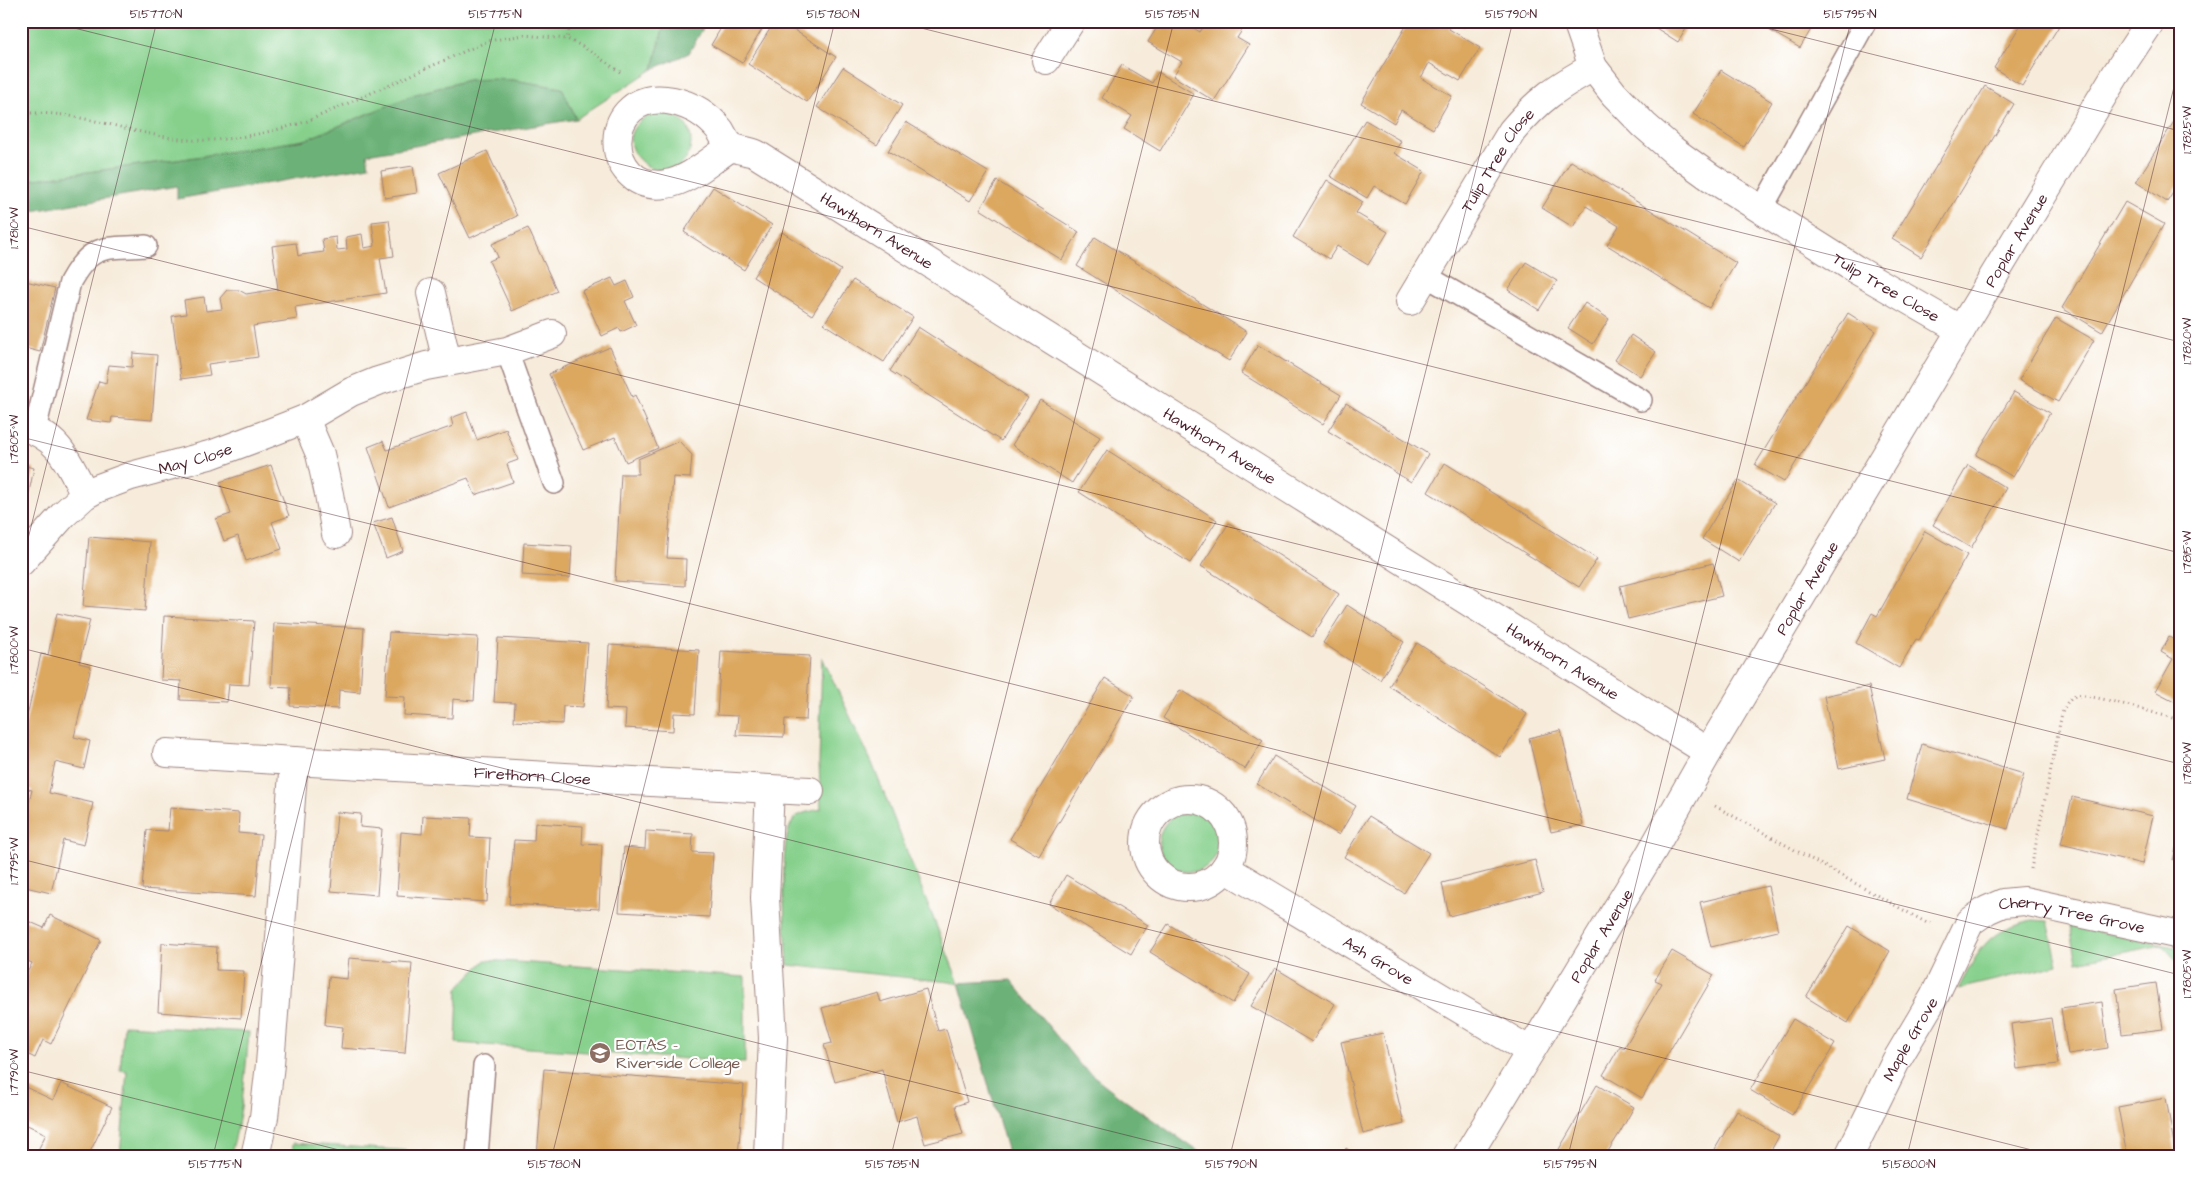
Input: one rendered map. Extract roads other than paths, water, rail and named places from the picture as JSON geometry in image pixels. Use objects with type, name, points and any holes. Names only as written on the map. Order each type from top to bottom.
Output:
[{"type":"street","points":[[1046,60],[1071,21]]},
{"type":"street","name":"Tulip Tree Close","points":[[1577,21],[1593,67],[1614,94],[1644,125],[1674,151],[1761,210],[1854,269],[1961,330]]},
{"type":"street","name":"Poplar Avenue","points":[[1467,1156],[1961,330],[2116,74],[2151,21]]},
{"type":"street","name":"Tulip Tree Close","points":[[1410,301],[1512,131],[1532,108],[1555,89],[1593,67]]},
{"type":"street","points":[[660,99],[684,104],[696,109],[719,129],[731,146],[676,181],[657,184],[636,179],[627,171],[620,161],[617,138],[619,126],[624,116],[632,108],[642,102],[660,99]]},
{"type":"street","name":"Hawthorn Avenue","points":[[731,146],[756,154],[1708,752]]},
{"type":"street","points":[[431,293],[447,362]]},
{"type":"street","name":"May Close","points":[[21,562],[53,526],[85,495],[131,476],[213,454],[305,419],[364,386],[426,366],[507,351],[552,334]]},
{"type":"street","points":[[305,419],[320,454],[330,494],[336,534]]},
{"type":"street","points":[[28,428],[46,435],[58,448],[85,495]]},
{"type":"street","name":"Firethorn Close","points":[[168,753],[810,791]]},
{"type":"street","points":[[255,1156],[264,1117],[270,1064],[294,761]]},
{"type":"street","points":[[768,1156],[773,1038],[765,898],[770,790]]},
{"type":"street","name":"Ash Grove","points":[[1225,868],[1530,1051]]},
{"type":"street","name":"Cherry Tree Grove","points":[[1970,922],[1987,910],[2003,903],[2024,901],[2180,935]]},
{"type":"street","name":"Maple Grove","points":[[1850,1156],[1896,1061],[1934,997],[1970,922]]},
{"type":"lane","points":[[1761,210],[1866,21]]},
{"type":"lane","points":[[28,428],[70,282],[79,266],[87,256],[98,251],[146,246]]},
{"type":"lane","points":[[1426,276],[1641,400]]},
{"type":"lane","points":[[507,351],[554,484]]},
{"type":"lane","points":[[477,1156],[484,1066]]},
{"type":"place","name":"EOTAS – Riverside College","points":[[600,1053]]}]
